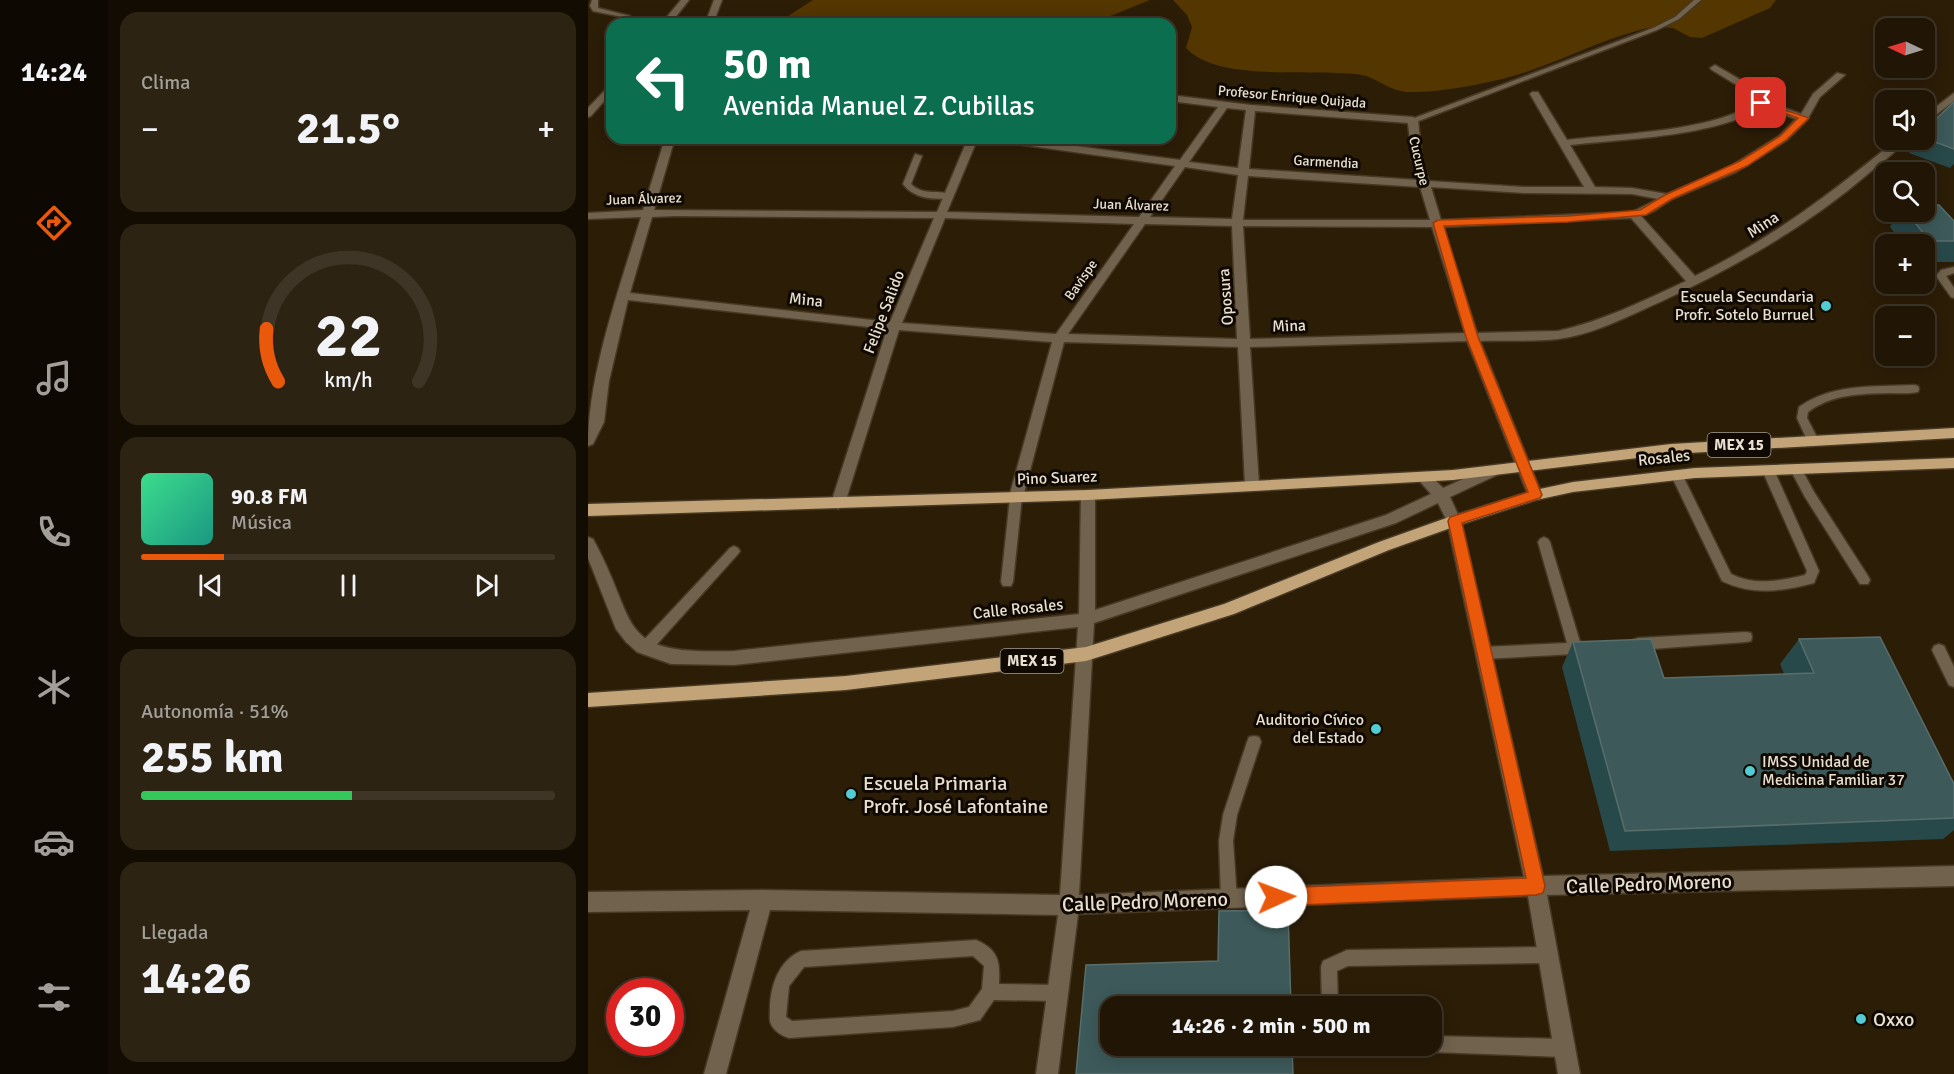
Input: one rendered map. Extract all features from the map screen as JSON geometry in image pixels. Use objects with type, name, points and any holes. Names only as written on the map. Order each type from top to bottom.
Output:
[{"type":"main road","name":"Rosales","points":[[1526,466],[1671,449],[1954,433]]},
{"type":"main road","name":"Rosales","points":[[1454,521],[1535,495],[1677,475],[1954,463]]},
{"type":"main road","name":"Pino Suarez","points":[[588,510],[1088,495],[1423,477],[1526,466]]},
{"type":"main road","name":"MEX 15","points":[[588,700],[846,683],[1086,654],[1228,609],[1384,546],[1454,521]]},
{"type":"street","points":[[670,18],[685,0]]},
{"type":"street","points":[[711,18],[718,0]]},
{"type":"street","points":[[1715,68],[1757,93],[1761,103],[1804,118]]},
{"type":"street","name":"Juan Álvarez","points":[[588,216],[649,212],[942,214],[1237,223],[1438,223],[1634,214],[1650,209],[1662,196],[1744,164],[1783,138],[1804,118],[1816,96],[1840,75]]},
{"type":"street","points":[[588,114],[606,93]]},
{"type":"street","points":[[1535,94],[1591,190]]},
{"type":"street","points":[[1935,112],[1954,96]]},
{"type":"street","name":"Profesor Enrique Quijada","points":[[1176,99],[1251,108],[1413,120]]},
{"type":"street","points":[[588,101],[606,100]]},
{"type":"street","points":[[1564,143],[1719,121],[1753,111],[1761,103]]},
{"type":"street","name":"Bavispe","points":[[1016,497],[1059,338],[1224,105]]},
{"type":"street","name":"Oposura","points":[[1251,108],[1241,172],[1237,223],[1246,343],[1252,485]]},
{"type":"street","name":"Cucurpe","points":[[1413,120],[1413,148],[1472,337],[1526,466],[1535,495]]},
{"type":"street","points":[[588,441],[597,422],[602,381],[623,296],[668,144]]},
{"type":"street","name":"Felipe Salido","points":[[838,503],[894,326],[971,144]]},
{"type":"street","name":"Garmendia","points":[[1036,144],[1241,172],[1524,190],[1591,190],[1662,196]]},
{"type":"street","name":"Mina","points":[[623,296],[894,326],[1059,338],[1246,343],[1472,337],[1534,338],[1583,330],[1694,282],[1762,247],[1816,210],[1890,150]]},
{"type":"street","points":[[1634,214],[1694,282]]},
{"type":"street","points":[[588,382],[602,381]]},
{"type":"street","name":"Calle Rosales","points":[[588,543],[622,624],[645,648],[676,658],[734,658],[1084,620],[1380,523],[1492,471]]},
{"type":"street","points":[[1423,477],[1442,496],[1454,521],[1536,886],[1569,1074]]},
{"type":"street","points":[[1047,1074],[1069,905],[1086,654],[1084,620],[1088,495]]},
{"type":"street","name":"Calle Pedro Moreno","points":[[588,902],[763,900],[1069,905],[1536,886],[1954,876]]},
{"type":"street","points":[[715,1074],[763,900]]},
{"type":"lane","points":[[595,0],[593,6],[595,10],[627,16]]},
{"type":"lane","name":"Cucurpe","points":[[1413,120],[1655,29],[1677,18],[1698,0]]},
{"type":"lane","points":[[918,156],[907,184],[911,189],[924,195],[949,196]]},
{"type":"lane","points":[[1954,270],[1944,272],[1941,276],[1954,295]]},
{"type":"lane","points":[[1813,441],[1802,418],[1803,410],[1816,400],[1840,393],[1914,389]]},
{"type":"lane","points":[[1796,469],[1809,494],[1864,580]]},
{"type":"lane","points":[[1677,475],[1726,577],[1741,586],[1781,586],[1810,579],[1813,571],[1768,470]]},
{"type":"lane","points":[[1007,582],[1016,497]]},
{"type":"lane","points":[[1544,542],[1575,648]]},
{"type":"lane","points":[[645,648],[734,551]]},
{"type":"lane","points":[[1621,645],[1746,638]]},
{"type":"lane","points":[[1484,653],[1598,646]]},
{"type":"lane","points":[[1939,650],[1954,681]]},
{"type":"lane","points":[[1229,899],[1226,841],[1228,824],[1254,742]]},
{"type":"lane","points":[[976,948],[992,963],[990,992],[974,1014],[953,1019],[789,1030],[778,1021],[778,996],[784,974],[801,959],[976,948]]},
{"type":"lane","points":[[1330,996],[1329,967],[1347,958],[1547,955]]},
{"type":"lane","points":[[990,992],[1057,993]]},
{"type":"lane","points":[[1442,1044],[1563,1048]]},
{"type":"shaded area","points":[[813,0],[1150,0],[1106,18],[785,18]]},
{"type":"shaded area","points":[[1173,0],[1776,0],[1770,8],[1702,38],[1690,37],[1673,28],[1653,27],[1613,38],[1518,75],[1455,88],[1405,92],[1362,75],[1243,70],[1220,66],[1201,59],[1186,48],[1192,27],[1187,15]]},
{"type":"building","points":[[1954,102],[1954,149],[1935,142],[1935,120]]},
{"type":"building","points":[[1935,205],[1939,205],[1954,221],[1954,241],[1935,241],[1935,234],[1924,234],[1914,222],[1935,222]]},
{"type":"building","name":"IMSS Unidad de Medicina Familiar 37","points":[[1880,637],[1954,784],[1954,818],[1625,831],[1573,642],[1651,639],[1664,678],[1814,673],[1799,639]]},
{"type":"building","points":[[1288,910],[1291,996],[1100,996],[1100,1056],[1292,1056],[1293,1074],[1076,1074],[1086,965],[1218,961],[1219,911]]},
{"type":"place","name":"Escuela Secundaria Profr. Sotelo Burruel","points":[[1826,306]]},
{"type":"place","name":"Auditorio Cívico del Estado","points":[[1376,729]]},
{"type":"place","name":"IMSS Unidad de Medicina Familiar 37","points":[[1750,771]]},
{"type":"place","name":"Escuela Primaria Profr. José Lafontaine","points":[[851,794]]},
{"type":"place","name":"Oxxo","points":[[1861,1019]]},
{"type":"route","points":[[1276,897],[1536,886],[1454,521],[1535,495],[1526,466],[1472,337],[1438,223],[1568,219],[1642,212],[1668,197],[1744,164],[1783,138],[1804,118],[1761,103]]}]
